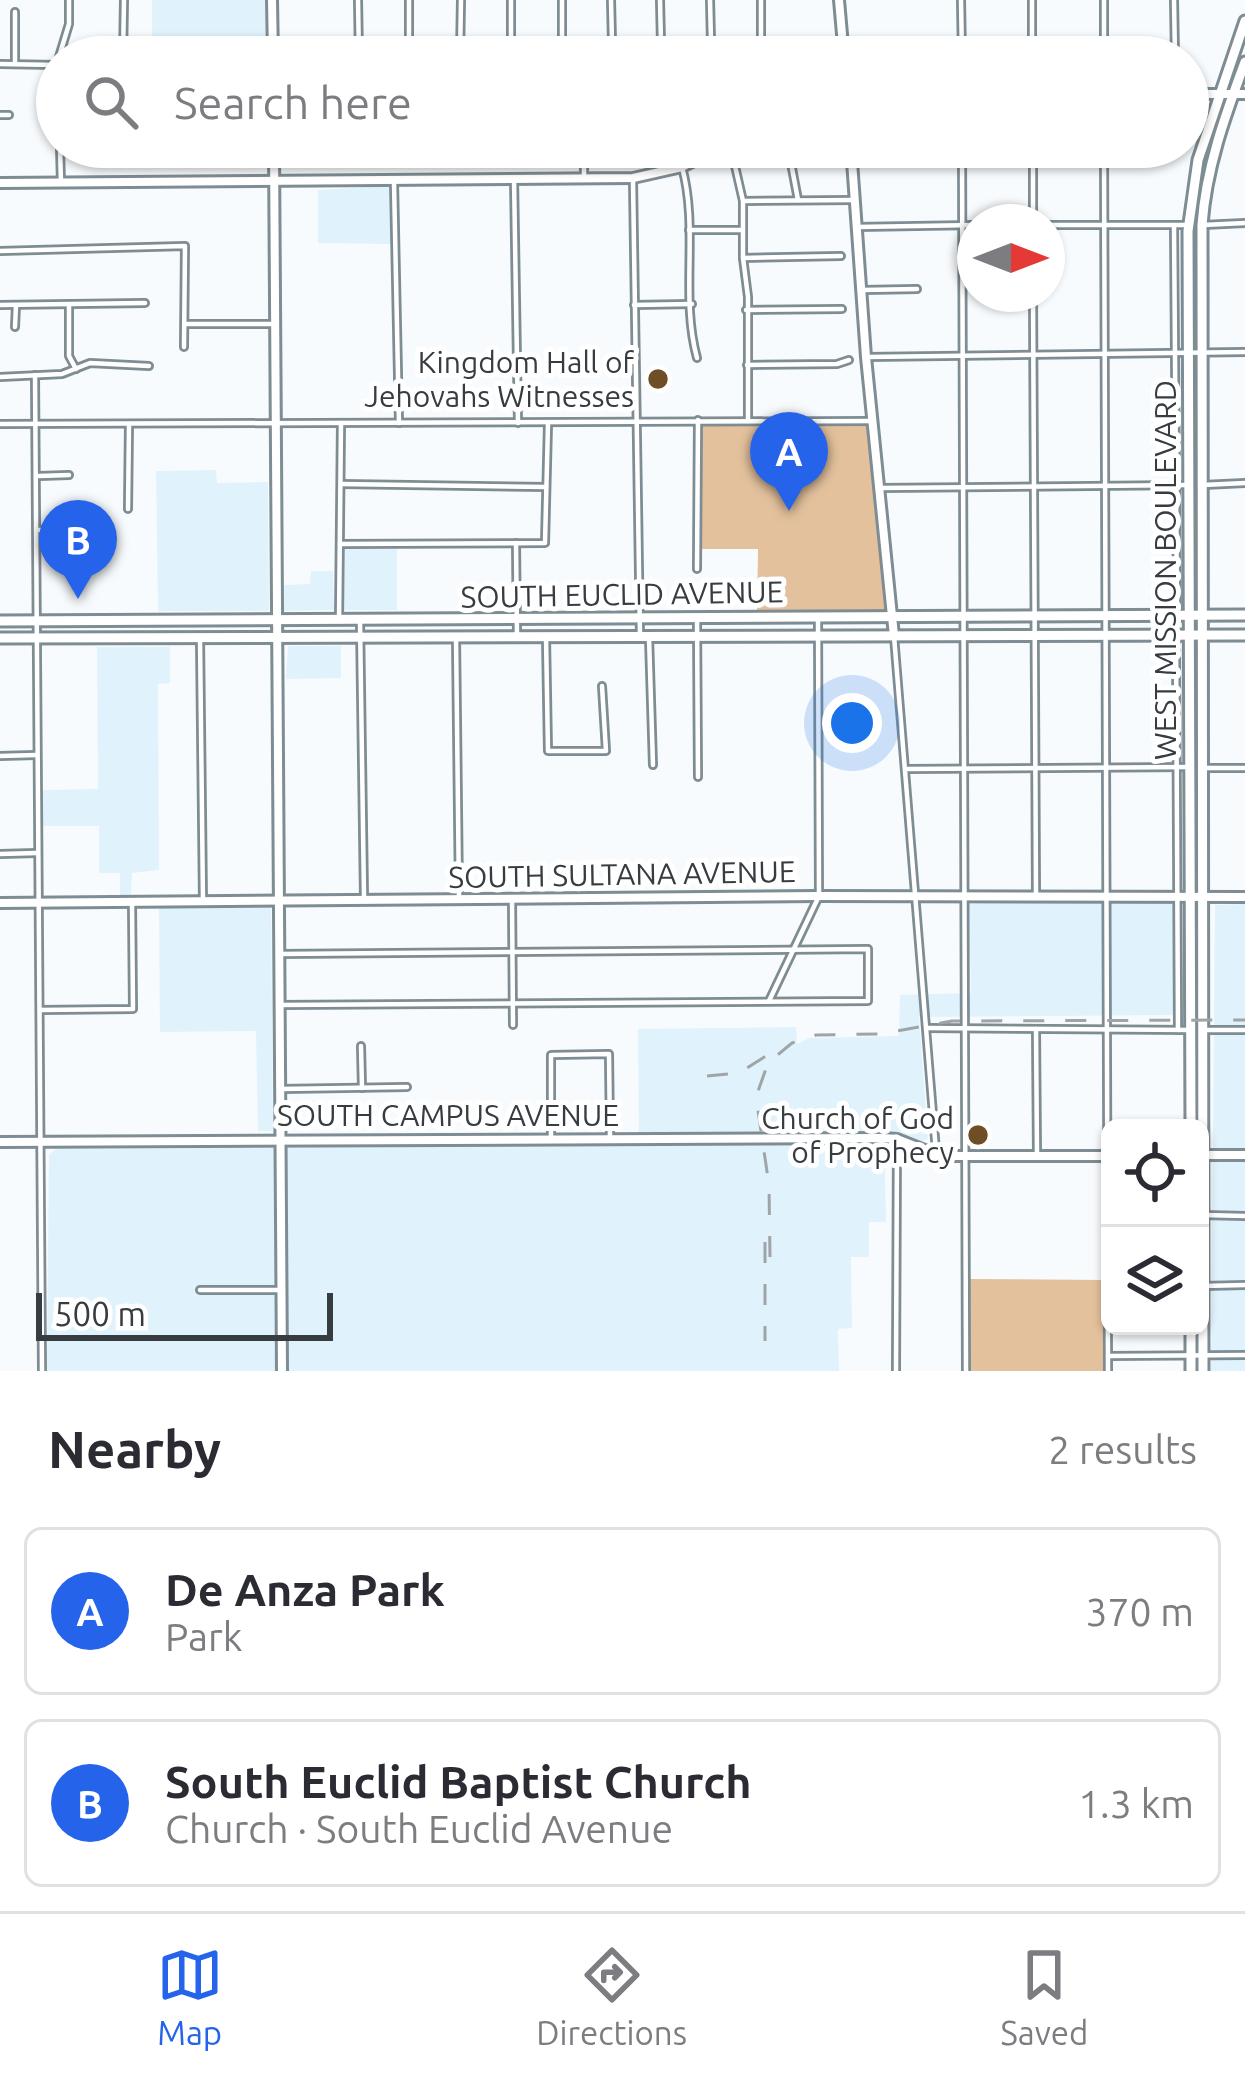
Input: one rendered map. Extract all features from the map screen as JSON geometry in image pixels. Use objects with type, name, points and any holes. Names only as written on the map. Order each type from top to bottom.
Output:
[{"type":"main road","name":"WEST MISSION BOULEVARD","points":[[1209,125],[1245,21]]},
{"type":"main road","name":"WEST MISSION BOULEVARD","points":[[1191,1119],[1184,767],[1193,624],[1202,225],[1213,157],[1239,94],[1245,62]]},
{"type":"main road","name":"WEST MISSION BOULEVARD","points":[[1195,485],[1188,354],[1189,225],[1197,168]]},
{"type":"main road","name":"SOUTH EUCLID AVENUE","points":[[0,638],[36,630],[159,621],[891,616],[963,626],[1105,626],[1193,624],[1245,615]]},
{"type":"main road","name":"SOUTH EUCLID AVENUE","points":[[0,621],[36,630],[158,638],[894,636],[963,626],[1105,626],[1176,635],[1193,624],[1245,635]]},
{"type":"main road","points":[[158,638],[159,621]]},
{"type":"main road","points":[[1193,624],[1202,768],[1190,897],[1204,1030],[1203,1119]]},
{"type":"main road","points":[[1193,1335],[1202,1371]]},
{"type":"main road","points":[[1190,1371],[1198,1335]]},
{"type":"street","points":[[65,36],[69,0]]},
{"type":"street","points":[[123,36],[124,0]]},
{"type":"street","points":[[272,0],[273,36]]},
{"type":"street","points":[[358,0],[358,36]]},
{"type":"street","points":[[409,0],[410,36]]},
{"type":"street","points":[[460,36],[461,0]]},
{"type":"street","points":[[511,0],[511,36]]},
{"type":"street","points":[[562,0],[562,36]]},
{"type":"street","points":[[611,0],[612,36]]},
{"type":"street","points":[[660,0],[661,36]]},
{"type":"street","points":[[710,0],[711,36]]},
{"type":"street","points":[[761,0],[761,36]]},
{"type":"street","points":[[839,0],[842,36]]},
{"type":"street","points":[[961,0],[962,36]]},
{"type":"street","points":[[1032,0],[1033,36]]},
{"type":"street","points":[[1104,0],[1104,36]]},
{"type":"street","points":[[1174,0],[1174,36]]},
{"type":"street","points":[[15,12],[15,64]]},
{"type":"street","points":[[0,64],[36,64]]},
{"type":"street","points":[[1209,94],[1239,94]]},
{"type":"street","points":[[0,115],[9,115]]},
{"type":"street","points":[[61,168],[61,183]]},
{"type":"street","points":[[274,168],[282,1371]]},
{"type":"street","points":[[584,168],[584,177]]},
{"type":"street","points":[[0,183],[633,178],[678,168]]},
{"type":"street","points":[[682,168],[689,191],[697,358]]},
{"type":"street","points":[[736,168],[743,201],[748,421]]},
{"type":"street","points":[[792,168],[798,200]]},
{"type":"street","points":[[853,168],[936,1156]]},
{"type":"street","points":[[961,204],[962,168]]},
{"type":"street","points":[[1033,168],[1033,204]]},
{"type":"street","points":[[1104,168],[1108,1119]]},
{"type":"street","points":[[394,177],[399,423]]},
{"type":"street","points":[[514,178],[518,423]]},
{"type":"street","points":[[633,178],[640,617],[652,765]]},
{"type":"street","points":[[743,201],[855,200]]},
{"type":"street","points":[[1202,225],[1245,223]]},
{"type":"street","points":[[857,227],[957,224]]},
{"type":"street","points":[[1065,225],[1189,225]]},
{"type":"street","points":[[1174,225],[1176,485],[1193,624]]},
{"type":"street","points":[[689,230],[742,230]]},
{"type":"street","points":[[0,251],[185,246],[184,347]]},
{"type":"street","points":[[743,258],[841,256]]},
{"type":"street","points":[[861,290],[917,289]]},
{"type":"street","points":[[0,305],[145,303]]},
{"type":"street","points":[[69,304],[69,356],[76,369]]},
{"type":"street","points":[[634,305],[692,304]]},
{"type":"street","points":[[15,327],[16,305]]},
{"type":"street","points":[[746,310],[842,309]]},
{"type":"street","points":[[962,312],[966,1371]]},
{"type":"street","points":[[1033,312],[1036,898]]},
{"type":"street","points":[[185,324],[273,324]]},
{"type":"street","points":[[866,357],[1245,352]]},
{"type":"street","points":[[747,365],[849,360]]},
{"type":"street","points":[[0,376],[62,374],[90,363],[149,366]]},
{"type":"street","points":[[35,375],[42,1371]]},
{"type":"street","points":[[697,568],[698,420]]},
{"type":"street","points":[[0,424],[873,421]]},
{"type":"street","points":[[339,621],[341,423]]},
{"type":"street","points":[[128,424],[128,509]]},
{"type":"street","points":[[340,544],[545,543],[548,424]]},
{"type":"street","points":[[38,476],[69,475]]},
{"type":"street","points":[[341,484],[546,487]]},
{"type":"street","points":[[880,488],[1245,484]]},
{"type":"street","points":[[38,530],[69,530]]},
{"type":"street","points":[[516,543],[517,637]]},
{"type":"street","points":[[769,1001],[819,896],[818,616]]},
{"type":"street","points":[[697,617],[698,777]]},
{"type":"street","points":[[360,621],[364,901]]},
{"type":"street","points":[[905,769],[1184,767],[1176,635]]},
{"type":"street","points":[[546,637],[548,751],[606,751],[602,686]]},
{"type":"street","points":[[200,638],[203,902]]},
{"type":"street","points":[[456,638],[459,900]]},
{"type":"street","points":[[0,756],[38,755]]},
{"type":"street","points":[[1202,768],[1245,769]]},
{"type":"street","points":[[0,854],[37,854]]},
{"type":"street","points":[[1178,1030],[1190,897]]},
{"type":"street","name":"SOUTH SULTANA AVENUE","points":[[0,903],[1245,897]]},
{"type":"street","points":[[512,899],[513,1025]]},
{"type":"street","points":[[40,1010],[133,1009],[131,902]]},
{"type":"street","points":[[278,954],[868,949],[868,1001],[278,1005]]},
{"type":"street","points":[[925,1028],[1191,1030]]},
{"type":"street","points":[[1036,1029],[1037,1156]]},
{"type":"street","points":[[1204,1030],[1245,1030]]},
{"type":"street","points":[[362,1046],[362,1088]]},
{"type":"street","points":[[551,1138],[550,1055],[609,1054],[610,1137]]},
{"type":"street","points":[[279,1089],[407,1087]]},
{"type":"street","points":[[896,1371],[897,1139],[936,1156],[1101,1156]]},
{"type":"street","name":"SOUTH CAMPUS AVENUE","points":[[0,1142],[897,1139]]},
{"type":"street","points":[[1209,1155],[1245,1156]]},
{"type":"street","points":[[1209,1215],[1245,1216]]},
{"type":"street","points":[[1209,1286],[1245,1285]]},
{"type":"street","points":[[200,1290],[280,1290]]},
{"type":"street","points":[[1108,1335],[1108,1371]]},
{"type":"street","points":[[1108,1356],[1245,1355]]},
{"type":"shaded area","points":[[152,0],[265,0],[266,36],[152,36]]},
{"type":"shaded area","points":[[391,186],[391,244],[318,243],[318,190]]},
{"type":"shaded area","points":[[701,425],[870,425],[887,613],[757,611],[758,549],[700,549]]},
{"type":"shaded area","points":[[216,470],[217,483],[268,482],[269,611],[158,611],[156,471]]},
{"type":"shaded area","points":[[344,549],[397,549],[397,610],[344,610]]},
{"type":"shaded area","points":[[311,571],[333,571],[334,610],[283,611],[283,585],[310,584]]},
{"type":"shaded area","points":[[288,646],[341,646],[341,678],[286,679]]},
{"type":"shaded area","points":[[97,647],[170,647],[170,683],[158,684],[159,870],[132,873],[131,895],[120,896],[120,873],[99,873],[99,826],[43,826],[43,790],[98,789]]},
{"type":"shaded area","points":[[1173,901],[1174,1015],[919,1017],[928,1139],[920,1142],[884,1130],[886,1222],[869,1222],[869,1257],[851,1257],[852,1328],[838,1329],[839,1371],[47,1371],[49,1155],[56,1149],[639,1145],[638,1029],[796,1027],[797,1044],[809,1038],[899,1036],[900,995],[971,993],[969,904]]},
{"type":"shaded area","points":[[1245,904],[1245,1371],[1211,1371],[1215,905]]},
{"type":"shaded area","points":[[159,907],[271,907],[273,1131],[258,1131],[256,1031],[160,1032]]},
{"type":"shaded area","points":[[969,1279],[1101,1280],[1103,1371],[969,1371]]},
{"type":"railway","points":[[770,1257],[769,1185],[756,1097],[768,1063],[792,1043],[816,1035],[880,1034],[952,1021],[1245,1020]]},
{"type":"railway","points":[[707,1076],[739,1073],[769,1054]]},
{"type":"railway","points":[[765,1242],[765,1341]]},
{"type":"place","name":"Kingdom Hall of Jehovahs Witnesses","points":[[658,379]]},
{"type":"place","name":"De Anza Park","points":[[789,511]]},
{"type":"place","name":"South Euclid Baptist Church","points":[[78,599]]},
{"type":"place","name":"Church of God of Prophecy","points":[[978,1135]]}]
